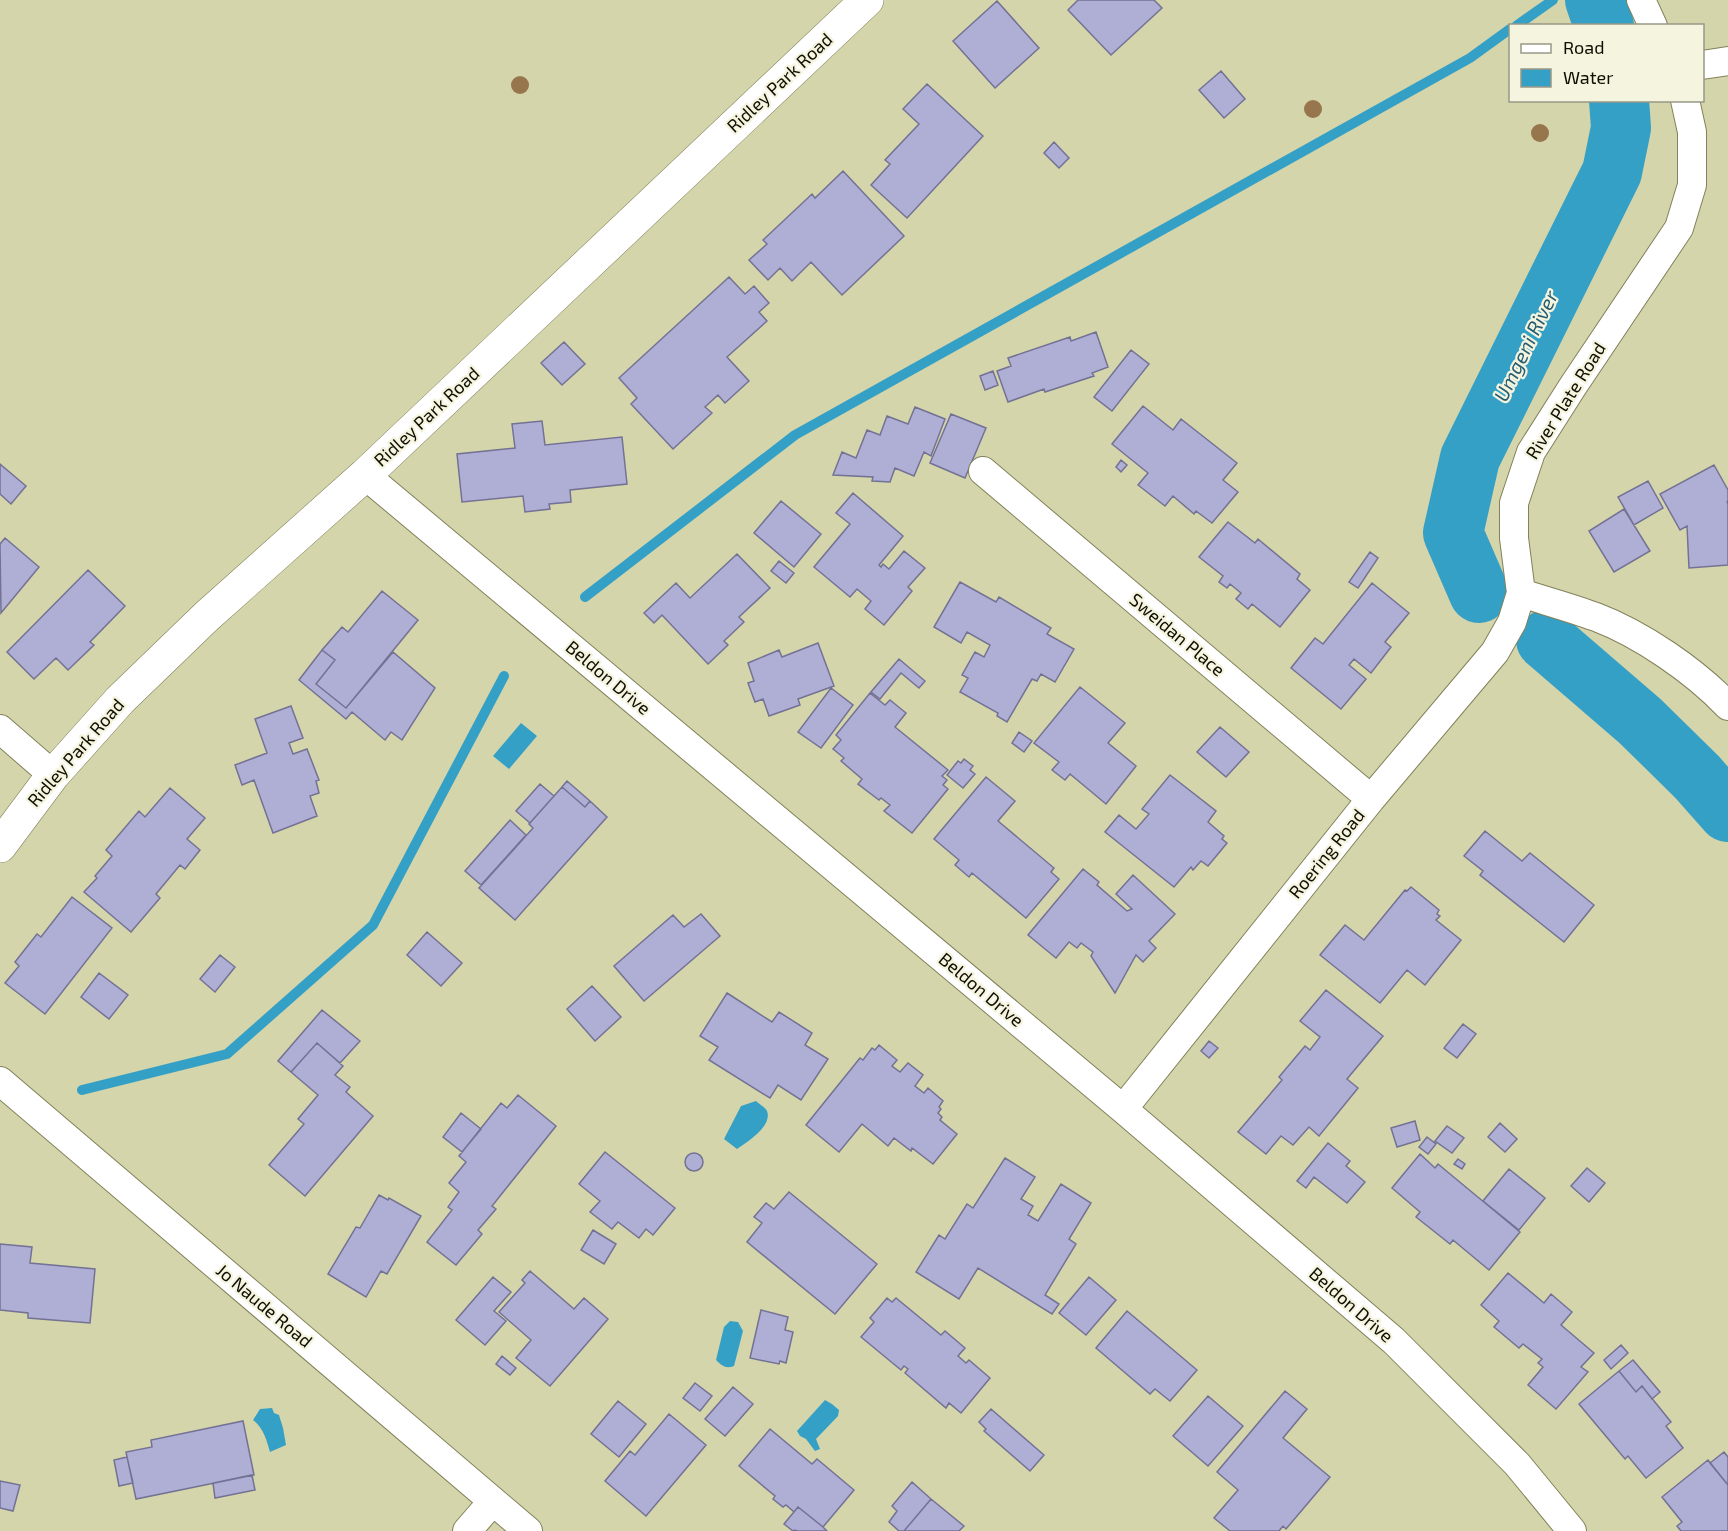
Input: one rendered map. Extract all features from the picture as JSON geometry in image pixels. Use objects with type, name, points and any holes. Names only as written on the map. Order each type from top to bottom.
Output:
[{"type":"street","name":"Ridley Park Road","points":[[0,846],[53,775],[120,700],[207,616],[365,475],[867,0]]},
{"type":"street","points":[[1641,0],[1652,24]]},
{"type":"street","points":[[1704,65],[1728,61]]},
{"type":"street","name":"River Plate Road","points":[[1521,593],[1514,538],[1514,503],[1531,452],[1679,228],[1692,185],[1692,132],[1685,102]]},
{"type":"street","name":"Sweidan Place","points":[[983,471],[1371,799]]},
{"type":"street","name":"Beldon Drive","points":[[365,475],[1123,1110],[1394,1341],[1517,1464],[1572,1531]]},
{"type":"street","points":[[1521,593],[1597,617],[1647,642],[1684,667],[1728,706]]},
{"type":"street","name":"Roering Road","points":[[1123,1110],[1371,799],[1495,652],[1512,622],[1521,593]]},
{"type":"street","points":[[0,729],[53,775]]},
{"type":"street","name":"Jo Naude Road","points":[[0,1081],[528,1531]]},
{"type":"street","points":[[467,1531],[493,1501]]},
{"type":"water","points":[[521,723],[537,736],[509,769],[493,756]]},
{"type":"water","points":[[756,1101],[767,1111],[768,1117],[763,1128],[737,1149],[724,1139],[741,1106]]},
{"type":"water","points":[[730,1321],[738,1322],[743,1331],[734,1366],[726,1367],[716,1360],[724,1327]]},
{"type":"water","points":[[825,1400],[839,1410],[838,1416],[816,1439],[820,1449],[815,1451],[797,1431]]},
{"type":"water","points":[[272,1408],[274,1413],[279,1415],[286,1445],[270,1452],[262,1430],[253,1420],[260,1409]]},
{"type":"building","points":[[1078,0],[1154,0],[1162,8],[1111,55],[1068,10]]},
{"type":"building","points":[[997,1],[1039,48],[995,88],[953,41]]},
{"type":"building","points":[[1221,71],[1245,99],[1224,118],[1199,90]]},
{"type":"building","points":[[927,84],[983,136],[907,218],[871,185],[890,164],[885,160],[919,124],[903,109]]},
{"type":"building","points":[[1054,142],[1069,158],[1059,168],[1044,153]]},
{"type":"building","points":[[843,171],[904,236],[842,295],[811,262],[792,281],[780,268],[768,280],[749,260],[767,244],[763,240],[812,194],[815,198]]},
{"type":"building","points":[[729,277],[745,294],[754,286],[769,303],[759,312],[767,321],[727,357],[749,381],[725,403],[718,395],[705,407],[712,413],[673,449],[631,404],[637,398],[619,378]]},
{"type":"building","points":[[1096,332],[1108,367],[1092,373],[1094,376],[1045,392],[1044,389],[1008,402],[997,371],[1011,366],[1008,358],[1070,337],[1071,341]]},
{"type":"building","points":[[564,342],[585,364],[562,385],[541,363]]},
{"type":"building","points":[[1131,350],[1149,364],[1112,411],[1094,397]]},
{"type":"building","points":[[993,371],[998,385],[985,390],[980,376]]},
{"type":"building","points":[[1143,406],[1173,430],[1181,419],[1237,463],[1223,480],[1238,492],[1212,523],[1196,511],[1194,514],[1173,496],[1165,506],[1138,485],[1148,473],[1112,444]]},
{"type":"building","points":[[915,407],[945,419],[931,456],[924,452],[914,476],[895,468],[890,482],[872,481],[873,477],[833,475],[842,452],[856,458],[867,430],[880,435],[887,416],[908,424]]},
{"type":"building","points":[[951,414],[986,428],[965,478],[930,463]]},
{"type":"building","points":[[542,421],[545,445],[622,437],[627,484],[570,490],[571,502],[549,504],[550,509],[525,512],[523,496],[462,502],[457,454],[515,448],[512,424]]},
{"type":"building","points":[[1121,460],[1127,465],[1121,472],[1116,467]]},
{"type":"building","points":[[0,464],[26,486],[11,504],[0,494]]},
{"type":"building","points":[[1714,465],[1728,490],[1728,565],[1689,568],[1687,526],[1680,530],[1660,494]]},
{"type":"building","points":[[1648,481],[1663,508],[1634,525],[1618,497]]},
{"type":"building","points":[[853,493],[903,536],[879,565],[881,567],[883,564],[889,569],[904,551],[925,568],[908,587],[912,591],[884,625],[865,609],[871,601],[857,589],[850,597],[814,567],[850,524],[836,513]]},
{"type":"building","points":[[781,501],[821,534],[794,567],[754,533]]},
{"type":"building","points":[[1624,509],[1650,551],[1614,572],[1589,531]]},
{"type":"building","points":[[1228,522],[1255,543],[1258,539],[1300,574],[1297,579],[1310,590],[1280,627],[1252,604],[1248,609],[1236,599],[1241,593],[1230,584],[1227,588],[1219,582],[1223,576],[1199,557]]},
{"type":"building","points":[[5,538],[39,567],[1,613],[0,544]]},
{"type":"building","points":[[1370,552],[1378,558],[1358,588],[1349,582]]},
{"type":"building","points":[[737,554],[770,588],[739,617],[744,622],[724,641],[728,645],[708,664],[662,615],[654,623],[644,613],[676,583],[690,598]]},
{"type":"building","points":[[779,561],[794,573],[786,583],[771,571]]},
{"type":"building","points":[[88,570],[125,606],[90,642],[94,645],[68,670],[56,658],[34,679],[7,652]]},
{"type":"building","points":[[960,582],[996,602],[999,597],[1051,628],[1047,634],[1074,649],[1055,682],[1041,674],[1037,681],[1032,679],[1007,722],[997,716],[998,713],[960,692],[968,678],[962,675],[975,652],[984,657],[990,645],[967,632],[961,643],[934,627]]},
{"type":"building","points":[[1372,583],[1409,613],[1385,642],[1391,647],[1371,673],[1354,659],[1349,665],[1366,679],[1341,709],[1291,668],[1315,638],[1323,644]]},
{"type":"building","points":[[382,591],[418,620],[346,708],[316,684],[335,660],[322,650],[342,627],[348,632]]},
{"type":"building","points":[[818,643],[834,686],[798,699],[800,705],[769,716],[763,699],[755,702],[748,683],[754,681],[748,663],[779,650],[782,657]]},
{"type":"building","points":[[322,650],[335,660],[316,684],[346,708],[393,652],[435,688],[402,740],[391,732],[385,740],[352,712],[346,719],[299,680]]},
{"type":"building","points":[[899,659],[925,681],[919,688],[901,673],[880,699],[871,692]]},
{"type":"building","points":[[1080,687],[1125,723],[1108,743],[1136,766],[1106,804],[1070,774],[1065,780],[1052,770],[1059,762],[1034,743]]},
{"type":"building","points":[[831,688],[853,705],[821,748],[798,732]]},
{"type":"building","points":[[870,693],[885,705],[890,700],[906,713],[895,727],[948,770],[942,776],[947,780],[943,785],[948,789],[912,833],[884,811],[890,805],[881,798],[879,800],[858,784],[862,779],[841,761],[844,758],[833,749],[841,740],[836,735]]},
{"type":"building","points":[[291,706],[303,738],[289,743],[293,754],[307,749],[319,780],[316,781],[319,793],[310,796],[317,816],[273,833],[254,780],[242,785],[235,765],[267,753],[255,719]]},
{"type":"building","points":[[1220,727],[1249,752],[1226,777],[1197,752]]},
{"type":"building","points":[[1019,732],[1032,741],[1024,752],[1012,743]]},
{"type":"building","points":[[964,759],[973,766],[970,770],[975,774],[963,788],[947,775],[958,761],[961,763]]},
{"type":"building","points":[[1170,775],[1216,811],[1208,822],[1224,836],[1222,839],[1227,843],[1208,866],[1201,861],[1193,870],[1191,867],[1174,887],[1105,832],[1119,815],[1136,829],[1149,814],[1142,809]]},
{"type":"building","points":[[986,777],[1015,801],[998,821],[1054,868],[1051,872],[1059,879],[1026,918],[972,873],[969,877],[955,865],[959,860],[934,839]]},
{"type":"building","points":[[567,781],[590,801],[585,807],[562,787]]},
{"type":"building","points":[[540,784],[554,796],[530,823],[516,811]]},
{"type":"building","points":[[562,787],[585,807],[590,801],[607,817],[515,920],[479,888],[533,828],[529,824]]},
{"type":"building","points":[[170,788],[205,818],[187,839],[200,850],[185,869],[180,865],[156,894],[160,898],[131,932],[84,892],[112,856],[106,850],[139,811],[145,817]]},
{"type":"building","points":[[510,820],[526,835],[481,885],[465,871]]},
{"type":"building","points":[[1485,831],[1522,861],[1530,853],[1594,905],[1564,942],[1480,875],[1483,871],[1464,856]]},
{"type":"building","points":[[1083,869],[1099,882],[1097,885],[1127,911],[1132,909],[1116,894],[1133,875],[1175,914],[1149,941],[1156,948],[1143,962],[1136,955],[1115,993],[1091,956],[1093,952],[1081,943],[1077,948],[1069,942],[1056,958],[1028,935]]},
{"type":"building","points":[[1411,887],[1439,910],[1437,914],[1440,916],[1436,920],[1461,940],[1425,985],[1407,970],[1380,1003],[1320,955],[1345,925],[1364,940],[1405,890]]},
{"type":"building","points":[[72,897],[112,928],[45,1014],[5,983],[19,966],[15,962],[37,934],[41,937]]},
{"type":"building","points":[[701,914],[720,936],[644,1001],[614,966],[673,915],[684,927]]},
{"type":"building","points":[[427,932],[462,963],[441,986],[407,955]]},
{"type":"building","points":[[220,955],[235,967],[215,992],[200,979]]},
{"type":"building","points":[[99,973],[128,995],[109,1019],[81,997]]},
{"type":"building","points":[[592,986],[621,1017],[595,1041],[567,1009]]},
{"type":"building","points":[[1326,990],[1383,1036],[1347,1079],[1358,1088],[1319,1136],[1309,1127],[1293,1145],[1281,1136],[1266,1154],[1238,1132],[1282,1080],[1279,1077],[1305,1046],[1310,1050],[1320,1037],[1300,1021]]},
{"type":"building","points":[[727,993],[772,1022],[779,1012],[812,1033],[805,1045],[828,1059],[801,1100],[778,1085],[770,1098],[709,1060],[718,1047],[700,1036]]},
{"type":"building","points":[[322,1010],[360,1041],[340,1063],[317,1043],[291,1072],[278,1061]]},
{"type":"building","points":[[1463,1024],[1476,1034],[1457,1058],[1444,1048]]},
{"type":"building","points":[[1209,1041],[1218,1048],[1209,1058],[1201,1051]]},
{"type":"building","points":[[317,1043],[343,1066],[335,1075],[350,1087],[346,1092],[373,1116],[305,1196],[269,1165],[304,1124],[298,1119],[318,1095],[291,1072]]},
{"type":"building","points":[[879,1045],[897,1060],[892,1066],[900,1072],[908,1063],[923,1075],[915,1086],[924,1093],[928,1088],[943,1101],[938,1113],[942,1117],[940,1120],[957,1134],[933,1164],[894,1138],[888,1146],[862,1124],[839,1152],[806,1125],[860,1058],[863,1060],[872,1048],[875,1050]]},
{"type":"building","points":[[518,1095],[556,1126],[492,1206],[496,1209],[478,1230],[482,1234],[456,1265],[427,1242],[452,1210],[448,1207],[459,1192],[449,1183],[466,1162],[459,1156],[501,1103],[507,1108]]},
{"type":"building","points":[[461,1113],[481,1129],[462,1152],[443,1137]]},
{"type":"building","points":[[1415,1121],[1420,1140],[1397,1147],[1391,1128]]},
{"type":"building","points":[[1500,1123],[1517,1139],[1505,1152],[1488,1137]]},
{"type":"building","points":[[1447,1126],[1464,1138],[1452,1153],[1435,1141]]},
{"type":"building","points":[[1427,1137],[1436,1144],[1428,1154],[1419,1147]]},
{"type":"building","points":[[1328,1143],[1350,1161],[1346,1166],[1365,1182],[1347,1203],[1314,1177],[1306,1188],[1297,1181]]},
{"type":"building","points":[[605,1152],[675,1208],[653,1235],[646,1229],[639,1238],[618,1222],[612,1229],[590,1212],[600,1201],[579,1184]]},
{"type":"building","points":[[694,1153],[700,1156],[703,1162],[700,1168],[694,1171],[688,1168],[685,1162],[688,1156]]},
{"type":"building","points":[[1420,1154],[1435,1168],[1438,1164],[1520,1232],[1489,1270],[1453,1240],[1450,1244],[1416,1217],[1420,1212],[1392,1188]]},
{"type":"building","points":[[1005,1158],[1035,1177],[1021,1199],[1033,1206],[1028,1215],[1038,1221],[1061,1184],[1091,1203],[1069,1239],[1076,1244],[1045,1295],[1059,1304],[1052,1314],[978,1268],[959,1299],[916,1272],[939,1235],[945,1239],[967,1204],[973,1208]]},
{"type":"building","points":[[1458,1159],[1465,1164],[1462,1169],[1454,1164]]},
{"type":"building","points":[[1587,1168],[1605,1183],[1589,1202],[1571,1186]]},
{"type":"building","points":[[1509,1169],[1545,1198],[1519,1230],[1483,1201]]},
{"type":"building","points":[[789,1192],[877,1264],[835,1314],[747,1242],[762,1223],[754,1217],[766,1203],[774,1209]]},
{"type":"building","points":[[379,1195],[421,1216],[387,1274],[381,1271],[366,1297],[328,1274],[356,1227],[360,1228]]},
{"type":"building","points":[[593,1230],[616,1244],[604,1264],[581,1250]]},
{"type":"building","points":[[0,1244],[32,1247],[30,1263],[95,1269],[90,1323],[28,1318],[28,1313],[0,1310]]},
{"type":"building","points":[[530,1271],[574,1309],[584,1298],[608,1319],[550,1386],[516,1358],[531,1340],[499,1312],[525,1283],[522,1280]]},
{"type":"building","points":[[1508,1273],[1544,1303],[1551,1294],[1572,1312],[1561,1325],[1594,1353],[1581,1367],[1588,1372],[1556,1409],[1528,1385],[1543,1367],[1538,1363],[1542,1359],[1523,1344],[1519,1348],[1494,1327],[1499,1321],[1481,1305]]},
{"type":"building","points":[[493,1277],[511,1292],[494,1311],[506,1321],[485,1345],[456,1320]]},
{"type":"building","points":[[1089,1277],[1116,1300],[1086,1335],[1059,1313]]},
{"type":"building","points":[[887,1298],[892,1302],[896,1298],[941,1335],[945,1331],[965,1348],[958,1356],[966,1363],[969,1360],[990,1378],[961,1413],[949,1403],[946,1408],[905,1373],[908,1369],[904,1366],[901,1370],[861,1337],[874,1322],[870,1318]]},
{"type":"building","points":[[761,1310],[788,1317],[785,1330],[793,1332],[786,1363],[780,1361],[779,1364],[750,1358]]},
{"type":"building","points":[[1127,1311],[1197,1370],[1170,1401],[1155,1389],[1150,1394],[1096,1348]]},
{"type":"building","points":[[1621,1345],[1628,1353],[1611,1369],[1604,1360]]},
{"type":"building","points":[[502,1356],[516,1368],[510,1375],[496,1364]]},
{"type":"building","points":[[1633,1360],[1660,1392],[1652,1399],[1642,1386],[1636,1392],[1619,1371]]},
{"type":"building","points":[[1619,1371],[1636,1392],[1642,1386],[1671,1422],[1666,1426],[1683,1448],[1646,1478],[1628,1456],[1625,1459],[1579,1404]]},
{"type":"building","points":[[695,1383],[712,1396],[700,1411],[683,1398]]},
{"type":"building","points":[[733,1387],[753,1404],[725,1436],[705,1419]]},
{"type":"building","points":[[1285,1391],[1307,1409],[1283,1438],[1330,1477],[1286,1529],[1283,1526],[1279,1531],[1230,1531],[1214,1518],[1238,1490],[1217,1472]]},
{"type":"building","points":[[1208,1396],[1243,1426],[1208,1466],[1173,1436]]},
{"type":"building","points":[[618,1401],[646,1424],[619,1457],[591,1434]]},
{"type":"building","points":[[991,1409],[1044,1455],[1030,1471],[984,1431],[986,1429],[979,1422]]},
{"type":"building","points":[[669,1414],[706,1445],[646,1516],[605,1481],[630,1451],[635,1455]]},
{"type":"building","points":[[243,1421],[254,1475],[136,1499],[126,1452],[152,1447],[151,1440]]},
{"type":"building","points":[[770,1429],[812,1464],[817,1459],[854,1490],[823,1527],[798,1507],[794,1512],[786,1505],[783,1507],[773,1499],[775,1496],[739,1466]]},
{"type":"building","points":[[1724,1452],[1728,1457],[1728,1485],[1710,1463]]},
{"type":"building","points":[[127,1457],[133,1483],[119,1486],[114,1460]]},
{"type":"building","points":[[1708,1460],[1728,1485],[1728,1531],[1681,1531],[1677,1526],[1682,1522],[1662,1497]]},
{"type":"building","points":[[252,1475],[255,1490],[215,1498],[213,1483]]},
{"type":"building","points":[[0,1481],[20,1485],[13,1511],[0,1508]]},
{"type":"building","points":[[912,1482],[931,1499],[904,1531],[899,1531],[889,1522],[897,1511],[892,1506]]},
{"type":"building","points":[[931,1499],[964,1526],[959,1531],[904,1531]]},
{"type":"building","points":[[798,1507],[827,1531],[793,1531],[784,1524]]},
{"type":"waterway","points":[[1519,24],[1553,0]]},
{"type":"waterway","name":"Umgeni River","points":[[1595,0],[1603,24]]},
{"type":"waterway","points":[[585,597],[795,435],[1470,58],[1509,30]]},
{"type":"waterway","name":"Umgeni River","points":[[1479,593],[1453,533],[1470,458],[1612,172],[1621,128],[1619,102]]},
{"type":"waterway","name":"Umgeni River","points":[[1546,640],[1640,721],[1697,777],[1728,812]]},
{"type":"waterway","points":[[82,1090],[227,1054],[373,925],[504,676]]}]
